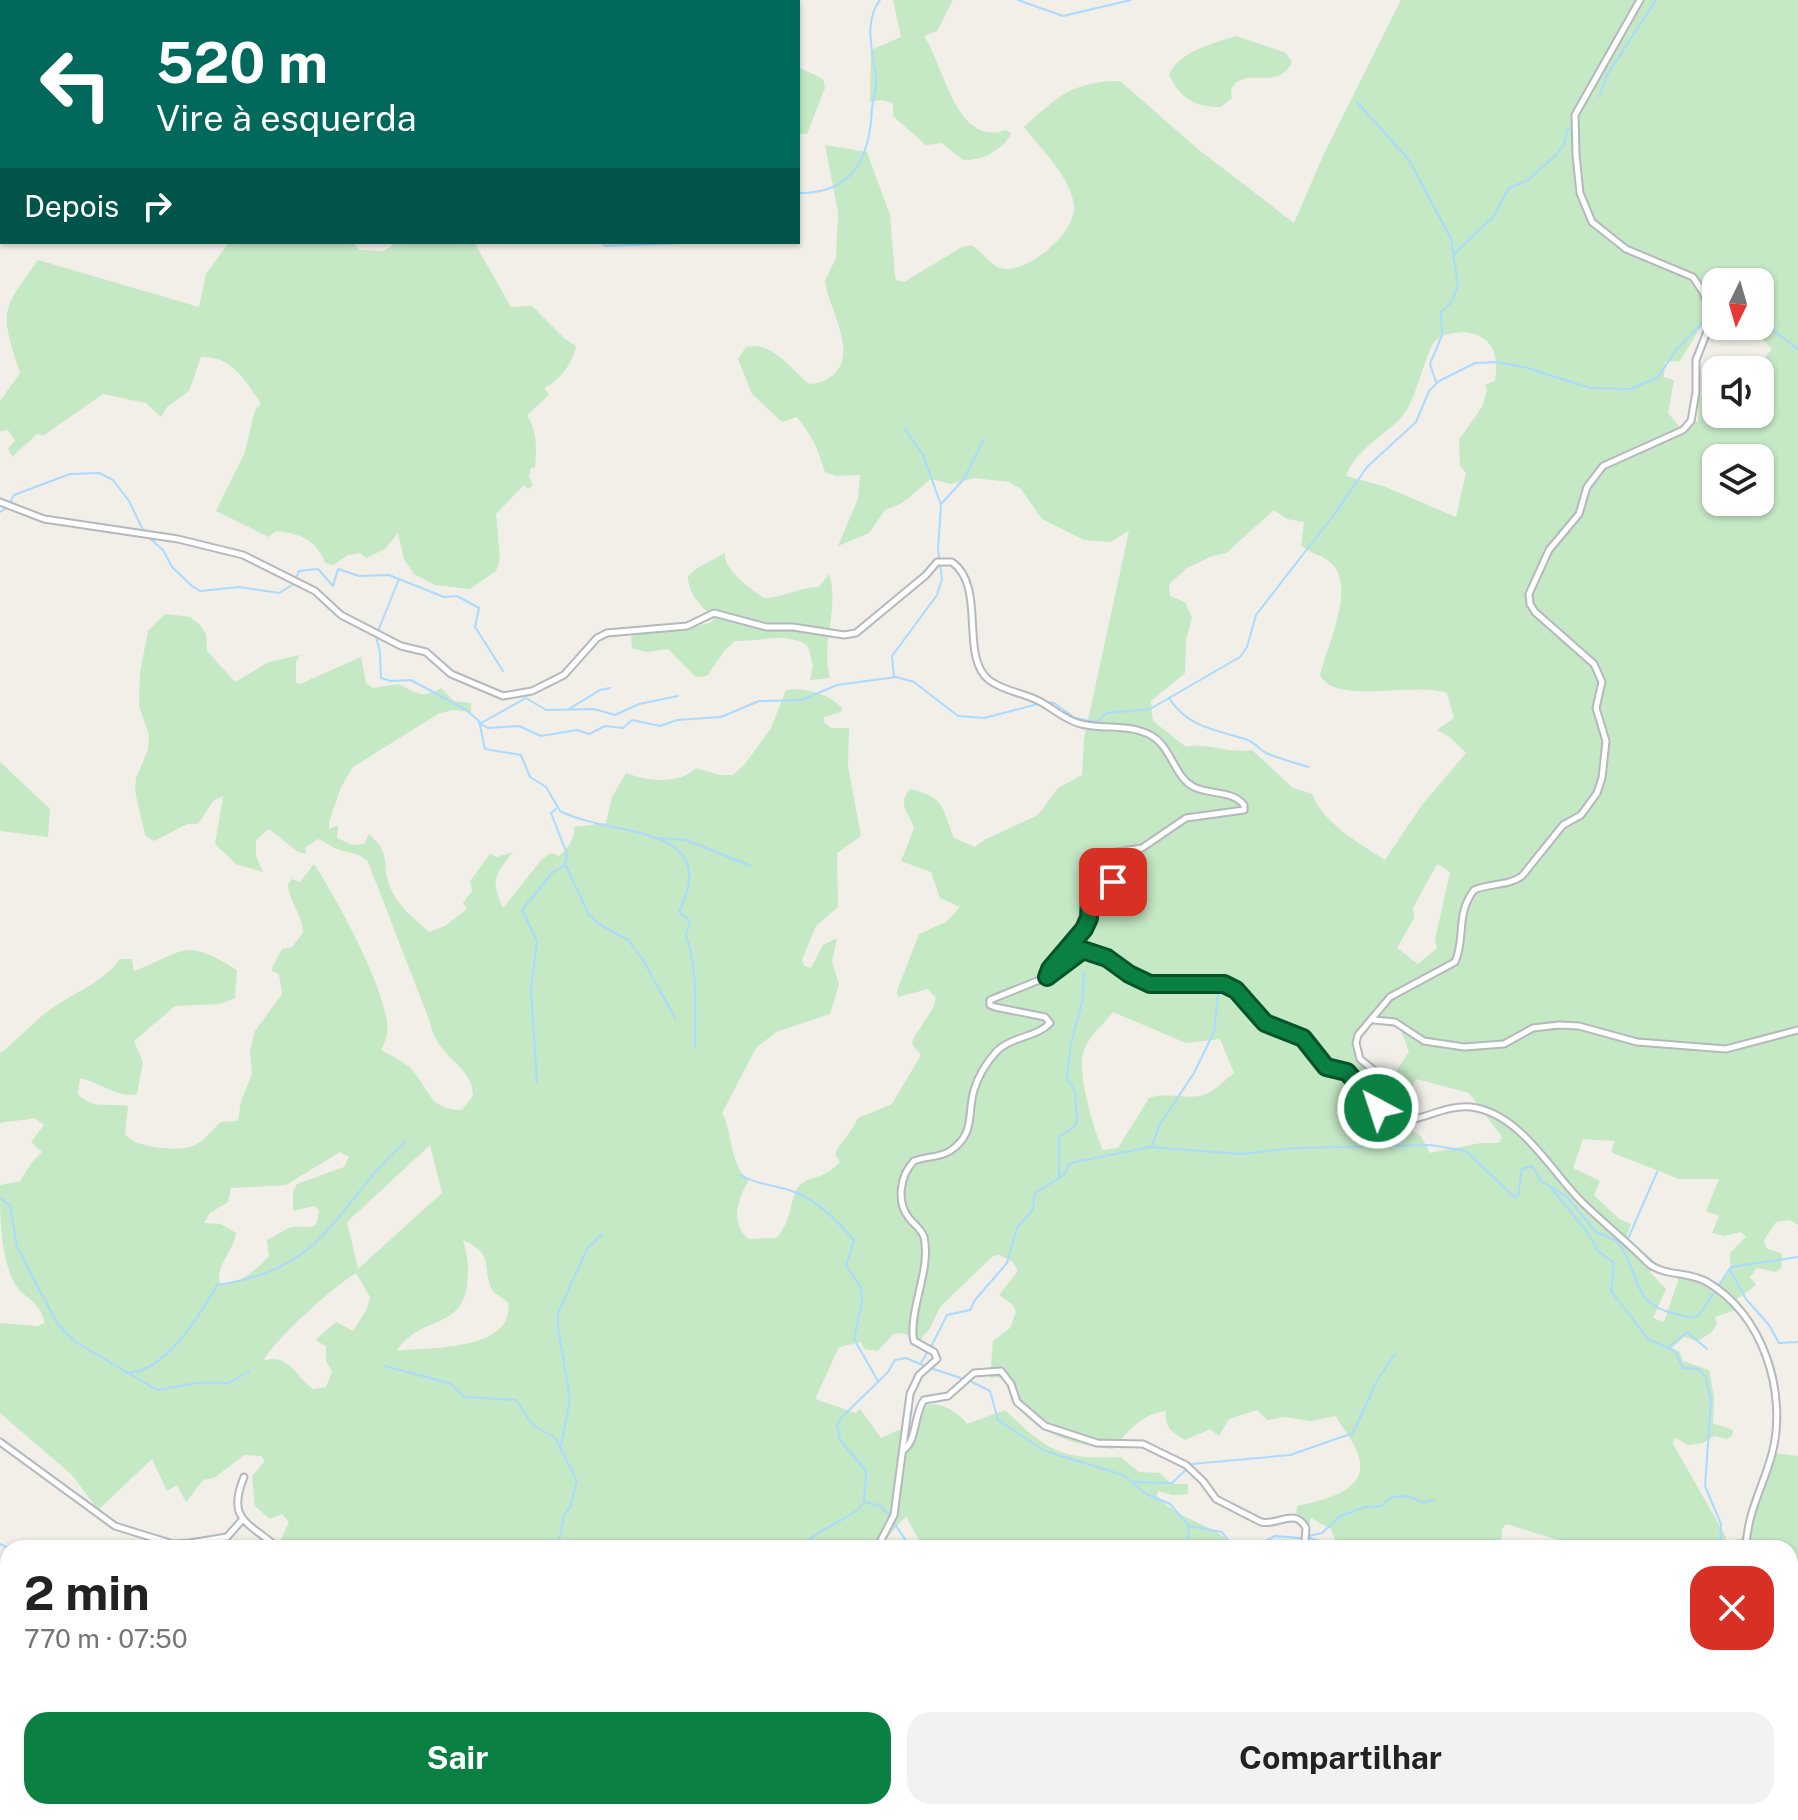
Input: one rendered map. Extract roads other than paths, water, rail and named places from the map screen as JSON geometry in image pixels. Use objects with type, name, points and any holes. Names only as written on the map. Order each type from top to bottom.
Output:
[{"type":"street","points":[[1408,1119],[1404,1101],[1397,1089],[1360,1059],[1356,1043],[1358,1035],[1390,997],[1455,962],[1462,912],[1474,890],[1493,883],[1514,882],[1522,876],[1563,825],[1581,815],[1601,786],[1606,741],[1596,708],[1602,682],[1588,658],[1535,612],[1529,594],[1549,550],[1579,514],[1587,487],[1603,466],[1674,435],[1691,421],[1696,392],[1696,360],[1712,319],[1703,292],[1693,277],[1626,249],[1613,240],[1592,222],[1580,193],[1575,115],[1640,0]]},
{"type":"street","points":[[0,502],[44,519],[178,539],[243,555],[315,591],[341,615],[401,646],[426,652],[451,674],[503,696],[532,691],[564,675],[597,638],[607,633],[687,626],[714,613],[766,627],[793,627],[844,635],[856,633],[926,575],[937,562],[952,562],[969,588],[971,621],[979,664],[985,677],[1012,693],[1036,699],[1069,720],[1084,725],[1113,725],[1149,734],[1165,748],[1187,783],[1233,797],[1244,805],[1244,810],[1236,813],[1186,818],[1142,848],[1098,855],[1098,858],[1126,871],[1127,875],[1090,896],[1089,918],[1084,929],[1050,969],[1047,977]]},
{"type":"street","points":[[881,1540],[894,1515],[910,1394],[917,1378],[937,1359],[934,1352],[914,1341],[913,1336],[925,1250],[920,1230],[903,1209],[904,1180],[914,1161],[945,1153],[962,1139],[972,1114],[974,1090],[995,1053],[1011,1041],[1050,1023],[1045,1017],[995,1007],[990,1000],[1000,993],[1047,977],[1083,950],[1107,958],[1150,984],[1224,984],[1236,990],[1265,1023],[1303,1038],[1326,1067],[1347,1072],[1388,1118],[1398,1122],[1473,1107],[1513,1127],[1579,1198],[1649,1264],[1659,1271],[1708,1282],[1755,1328],[1764,1347],[1774,1392],[1774,1443],[1749,1517],[1747,1540]]},
{"type":"street","points":[[1373,1020],[1395,1022],[1429,1043],[1464,1047],[1504,1044],[1533,1028],[1559,1025],[1579,1026],[1637,1042],[1726,1049],[1798,1030]]},
{"type":"street","points":[[904,1449],[910,1444],[916,1415],[924,1400],[948,1396],[974,1373],[1001,1371],[1011,1384],[1017,1402],[1045,1426],[1097,1443],[1143,1444],[1186,1465],[1216,1499],[1261,1522],[1267,1524],[1298,1518],[1306,1528],[1305,1540]]},
{"type":"street","points":[[0,1442],[115,1526],[160,1540]]},
{"type":"street","points":[[244,1477],[235,1504],[243,1519],[268,1540]]},
{"type":"street","points":[[208,1540],[227,1537],[243,1519]]},
{"type":"waterway","points":[[800,193],[817,192],[845,180],[862,157],[871,126],[876,86],[870,27],[880,0]]},
{"type":"waterway","points":[[1018,0],[1063,16],[1131,0]]},
{"type":"waterway","points":[[1599,97],[1607,75],[1656,0]]},
{"type":"waterway","points":[[1357,102],[1409,160],[1451,239],[1458,285],[1452,302],[1441,312],[1442,335],[1430,364],[1436,382]]},
{"type":"waterway","points":[[1455,253],[1493,217],[1509,188],[1528,180],[1556,155],[1564,145],[1567,130],[1574,126]]},
{"type":"waterway","points":[[604,244],[656,244]]},
{"type":"waterway","points":[[1044,702],[1054,703],[1075,718],[1096,722],[1107,713],[1150,709],[1240,657],[1247,647],[1256,615],[1367,467],[1416,422],[1429,391],[1439,381],[1475,363],[1497,362],[1528,368],[1590,388],[1631,389],[1658,377],[1677,349],[1702,323]]},
{"type":"waterway","points":[[1774,331],[1798,349]]},
{"type":"waterway","points":[[894,677],[892,656],[937,595],[942,579],[938,549],[941,505],[923,455],[905,429]]},
{"type":"waterway","points":[[942,503],[964,479],[984,439]]},
{"type":"waterway","points":[[0,512],[8,507],[14,495],[70,474],[99,473],[113,480],[129,501],[145,534],[163,550],[172,567],[200,591],[239,587],[279,593],[294,584]]},
{"type":"waterway","points":[[296,578],[299,571],[318,569],[333,586],[338,569],[359,576],[389,575],[444,597],[457,596],[479,608],[475,627],[503,671]]},
{"type":"waterway","points":[[399,579],[376,636],[381,678],[411,680],[466,710],[479,721],[485,749],[521,755],[530,777],[546,787],[560,811],[656,838],[675,848],[687,862],[689,883],[679,912],[690,921],[686,935],[694,976],[695,1048]]},
{"type":"waterway","points":[[479,723],[488,728],[519,726],[541,736],[577,730],[589,734],[605,726],[623,728],[632,720],[660,726],[677,720],[721,717],[759,701],[802,700],[837,685],[896,677],[914,682],[958,716],[984,718],[1038,704]]},
{"type":"waterway","points":[[569,709],[600,690],[610,688]]},
{"type":"waterway","points":[[481,723],[526,698],[546,710],[594,709],[615,715],[639,704],[678,696]]},
{"type":"waterway","points":[[1169,698],[1193,721],[1248,740],[1271,755],[1309,767]]},
{"type":"waterway","points":[[556,809],[551,813],[567,854],[565,864],[589,915],[628,940],[643,960],[675,1018]]},
{"type":"waterway","points":[[661,838],[686,840],[751,866]]},
{"type":"waterway","points":[[537,1082],[531,991],[537,941],[522,910],[553,872],[564,866]]},
{"type":"waterway","points":[[1059,1177],[1059,1137],[1074,1127],[1077,1121],[1075,1091],[1067,1079],[1071,1044],[1082,1002],[1084,973]]},
{"type":"waterway","points":[[1152,1146],[1159,1126],[1194,1073],[1214,1032],[1219,985]]},
{"type":"waterway","points":[[126,1373],[140,1370],[167,1353],[191,1326],[217,1285],[255,1277],[284,1265],[307,1250],[406,1141]]},
{"type":"waterway","points":[[931,1347],[947,1315],[970,1310],[1007,1263],[1017,1228],[1033,1209],[1035,1193],[1064,1175],[1070,1163],[1150,1147],[1241,1154],[1296,1148],[1430,1145],[1466,1151],[1514,1197],[1518,1196],[1522,1169],[1532,1166],[1541,1181],[1566,1196],[1596,1232],[1617,1241],[1639,1287],[1652,1304],[1687,1317],[1699,1315],[1731,1267],[1798,1257]]},
{"type":"waterway","points":[[1624,1248],[1657,1172]]},
{"type":"waterway","points":[[740,1175],[789,1190],[817,1204],[854,1240],[846,1266],[861,1287],[862,1302],[854,1339],[878,1381]]},
{"type":"waterway","points":[[1552,1189],[1588,1233],[1598,1251],[1614,1263],[1611,1291],[1648,1339],[1675,1351],[1683,1368],[1699,1369],[1706,1378],[1711,1401],[1705,1486],[1721,1524],[1720,1540]]},
{"type":"waterway","points":[[0,1198],[10,1205],[17,1247],[57,1323],[74,1341],[157,1390],[197,1383],[229,1383],[249,1371]]},
{"type":"waterway","points":[[561,1446],[570,1398],[558,1313],[587,1249],[602,1234]]},
{"type":"waterway","points":[[1730,1270],[1746,1299],[1769,1325],[1779,1343],[1798,1342]]},
{"type":"waterway","points":[[1669,1347],[1687,1332],[1707,1349]]},
{"type":"waterway","points":[[921,1363],[927,1353]]},
{"type":"waterway","points":[[1134,1482],[1172,1483],[1192,1464],[1290,1455],[1353,1433],[1377,1381],[1395,1354]]},
{"type":"waterway","points":[[809,1540],[864,1503],[866,1471],[840,1440],[837,1425],[841,1418],[888,1372],[895,1360],[906,1358],[925,1366]]},
{"type":"waterway","points":[[384,1366],[449,1383],[465,1397],[516,1400],[533,1425],[555,1438],[577,1481],[570,1507],[564,1515],[559,1540]]},
{"type":"waterway","points":[[933,1369],[961,1378]]},
{"type":"waterway","points":[[970,1381],[990,1391],[998,1420],[1045,1451],[1123,1475],[1146,1494],[1170,1504],[1189,1526],[1222,1532],[1228,1540]]},
{"type":"waterway","points":[[1267,1540],[1275,1536],[1299,1538],[1322,1533],[1340,1516],[1365,1507],[1381,1506],[1392,1497],[1408,1496],[1423,1503],[1434,1500]]},
{"type":"waterway","points":[[865,1502],[881,1506],[890,1516]]},
{"type":"waterway","points":[[894,1523],[906,1540]]},
{"type":"waterway","points":[[1188,1540],[1189,1526]]},
{"type":"waterway","points":[[1310,1538],[1316,1540]]}]
